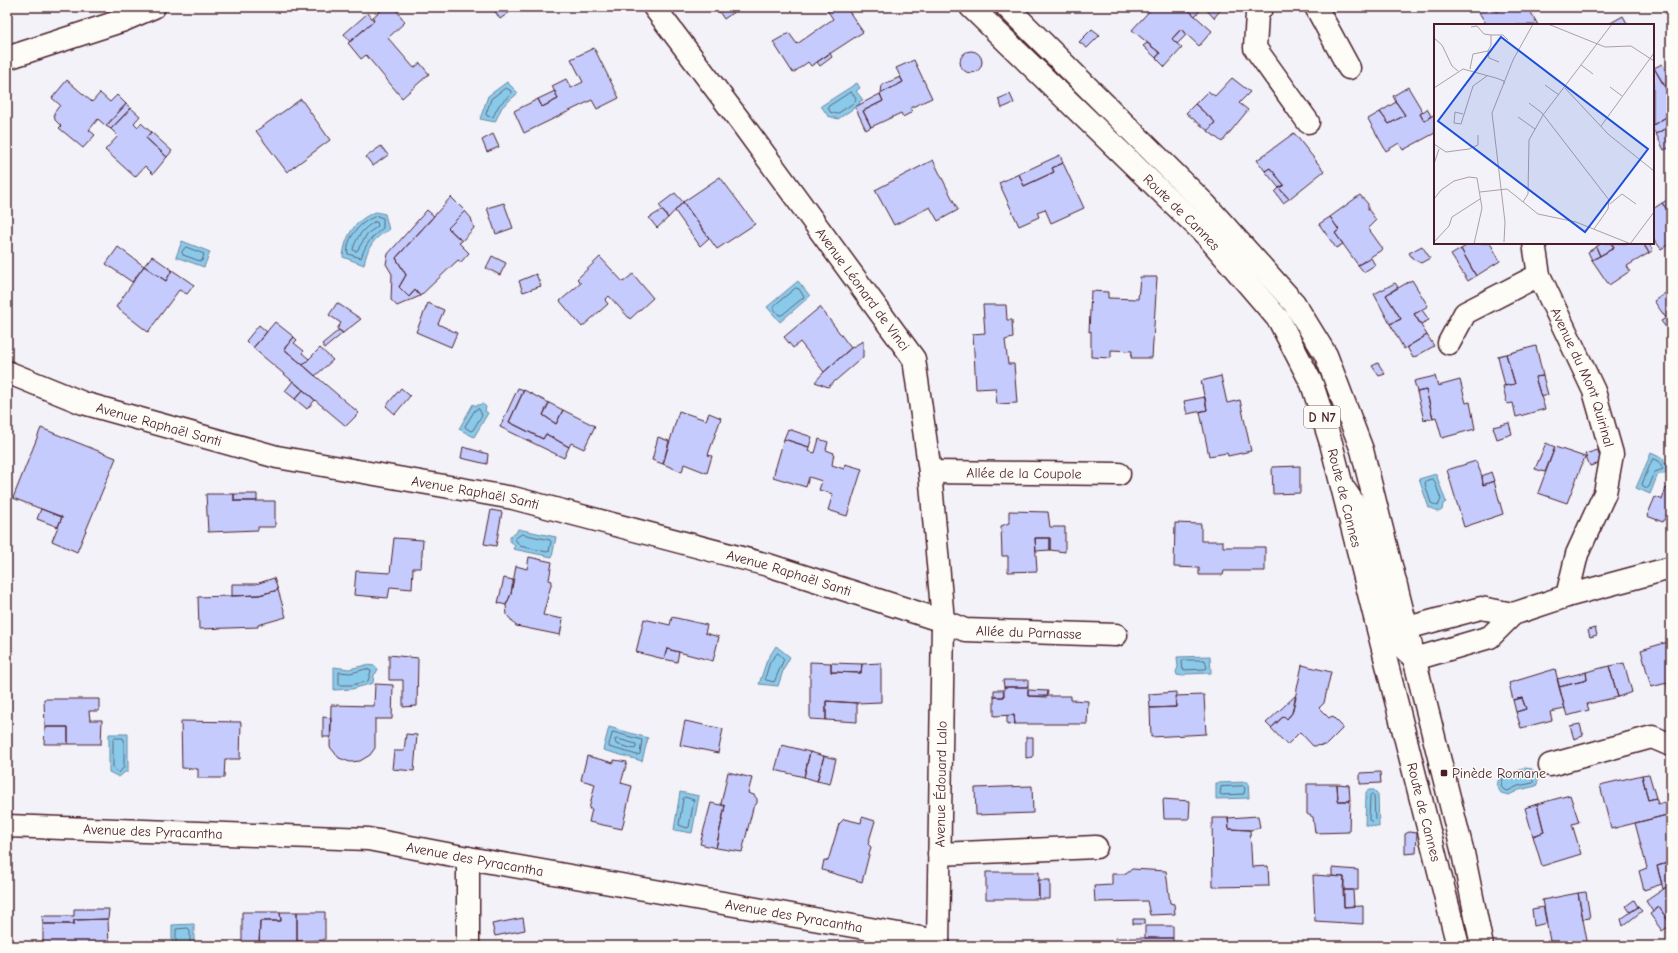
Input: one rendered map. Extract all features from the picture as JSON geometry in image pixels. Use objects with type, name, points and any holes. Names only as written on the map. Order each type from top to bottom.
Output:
[{"type":"street","points":[[7,58],[124,20],[154,7]]},
{"type":"street","name":"Avenue Léonard de Vinci","points":[[654,7],[740,121],[914,359],[930,472],[943,621]]},
{"type":"street","name":"Route de Cannes","points":[[971,7],[1206,235],[1279,320],[1312,384],[1331,443],[1458,946]]},
{"type":"street","name":"Route de Cannes","points":[[1007,7],[1206,205],[1294,303],[1326,355],[1362,450],[1408,644],[1463,853],[1482,946]]},
{"type":"street","points":[[1262,7],[1257,14],[1255,48],[1308,122]]},
{"type":"street","points":[[1316,7],[1349,68]]},
{"type":"street","name":"Avenue du Mont Quirinal","points":[[1534,244],[1539,275],[1594,391],[1612,454],[1605,493],[1577,554],[1567,596]]},
{"type":"street","points":[[1450,343],[1465,313],[1539,275]]},
{"type":"street","name":"Avenue Raphaël Santi","points":[[7,372],[83,403],[277,457],[513,498],[768,565],[943,621]]},
{"type":"street","name":"Allée de la Coupole","points":[[930,472],[1119,474]]},
{"type":"street","points":[[1342,487],[1365,520],[1391,624],[1408,644]]},
{"type":"street","points":[[1408,644],[1490,637],[1514,614],[1567,596],[1671,568]]},
{"type":"street","points":[[1397,704],[1396,679],[1408,644],[1481,608],[1514,614]]},
{"type":"street","name":"Allée du Parnasse","points":[[943,621],[965,630],[1116,635]]},
{"type":"street","name":"Avenue Édouard Lalo","points":[[938,943],[943,621]]},
{"type":"street","points":[[1550,765],[1652,737],[1671,745]]},
{"type":"street","name":"Avenue des Pyracantha","points":[[7,826],[368,839],[938,943]]},
{"type":"street","points":[[940,854],[1096,847]]},
{"type":"street","points":[[468,858],[468,946]]},
{"type":"water","points":[[507,82],[518,93],[502,107],[495,122],[480,119],[488,96]]},
{"type":"water","points":[[857,83],[860,88],[856,91],[863,100],[859,102],[860,104],[838,119],[828,116],[821,106]]},
{"type":"water","points":[[376,212],[385,214],[389,230],[379,236],[369,248],[364,265],[343,257],[346,242],[353,229],[363,219]]},
{"type":"water","points":[[182,241],[210,252],[204,267],[176,257]]},
{"type":"water","points":[[798,281],[810,296],[780,322],[767,307]]},
{"type":"water","points":[[473,404],[476,406],[483,404],[486,407],[485,411],[488,413],[474,437],[459,429]]},
{"type":"water","points":[[1651,453],[1664,459],[1663,462],[1667,464],[1668,470],[1665,474],[1658,474],[1650,494],[1636,488]]},
{"type":"water","points":[[1436,474],[1446,502],[1443,504],[1442,510],[1438,512],[1432,508],[1429,508],[1419,479]]},
{"type":"water","points":[[518,529],[556,537],[552,557],[513,549],[515,545],[510,541],[510,537],[516,533]]},
{"type":"water","points":[[776,646],[790,657],[784,668],[778,686],[759,684],[767,660]]},
{"type":"water","points":[[1210,656],[1211,673],[1186,674],[1183,676],[1177,675],[1177,657]]},
{"type":"water","points":[[366,665],[375,666],[378,669],[374,675],[373,683],[352,689],[334,690],[334,667],[349,669]]},
{"type":"water","points":[[609,727],[648,738],[642,761],[603,750]]},
{"type":"water","points":[[109,734],[128,734],[128,772],[125,772],[119,777],[109,772]]},
{"type":"water","points":[[1525,768],[1532,769],[1537,775],[1538,781],[1536,786],[1519,790],[1509,795],[1501,793],[1498,785],[1500,777]]},
{"type":"water","points":[[1248,782],[1249,798],[1216,799],[1216,783]]},
{"type":"water","points":[[1369,790],[1374,790],[1378,794],[1379,827],[1365,825],[1366,792]]},
{"type":"water","points":[[680,792],[699,796],[692,833],[674,830]]},
{"type":"water","points":[[194,924],[194,946],[172,946],[172,925]]},
{"type":"building","points":[[385,7],[394,7],[405,22],[388,38],[414,68],[420,63],[429,74],[402,98],[366,55],[361,59],[348,43],[374,21],[373,17]]},
{"type":"building","points":[[492,7],[513,7],[514,9],[500,19]]},
{"type":"building","points":[[716,7],[741,7],[724,19]]},
{"type":"building","points":[[825,7],[846,7],[863,32],[811,66],[808,62],[793,73],[773,42],[789,33],[797,44],[833,19]]},
{"type":"building","points":[[1153,7],[1185,7],[1212,31],[1199,46],[1181,29],[1172,39],[1182,48],[1165,67],[1156,58],[1160,53],[1132,30]]},
{"type":"building","points":[[1185,7],[1203,7],[1195,16]]},
{"type":"building","points":[[1204,7],[1223,7],[1214,18]]},
{"type":"building","points":[[1485,7],[1493,7],[1496,12],[1506,7],[1528,7],[1537,24],[1486,24],[1478,11]]},
{"type":"building","points":[[368,13],[374,21],[350,42],[344,34]]},
{"type":"building","points":[[1623,16],[1627,24],[1609,24]]},
{"type":"building","points":[[1092,29],[1100,35],[1087,48],[1079,42]]},
{"type":"building","points":[[1181,29],[1186,35],[1177,44],[1172,39]]},
{"type":"building","points":[[1147,43],[1160,53],[1156,58],[1143,46]]},
{"type":"building","points":[[594,48],[619,98],[597,109],[592,100],[524,133],[514,111],[538,99],[542,107],[558,99],[552,86],[566,79],[571,88],[583,82],[571,59]]},
{"type":"building","points":[[971,51],[975,52],[981,58],[981,66],[975,72],[971,73],[967,72],[961,66],[960,62],[961,58],[967,52]]},
{"type":"building","points":[[830,53],[832,57],[820,66],[817,62]]},
{"type":"building","points":[[914,60],[932,98],[910,108],[912,112],[903,117],[901,113],[871,127],[863,111],[883,101],[880,94],[903,82],[896,68]]},
{"type":"building","points":[[1662,64],[1671,80],[1671,89],[1668,91],[1654,68]]},
{"type":"building","points":[[1654,68],[1671,98],[1671,100],[1665,103],[1671,114],[1654,124]]},
{"type":"building","points":[[900,77],[903,82],[881,93],[882,85]]},
{"type":"building","points":[[1232,78],[1250,92],[1239,103],[1248,110],[1222,142],[1208,131],[1215,122],[1195,104],[1208,91],[1215,96]]},
{"type":"building","points":[[67,80],[92,102],[100,93],[110,102],[117,95],[126,104],[106,126],[98,119],[89,130],[95,135],[83,148],[59,128],[61,126],[55,120],[54,113],[60,105],[52,98]]},
{"type":"building","points":[[1408,87],[1423,112],[1420,114],[1424,121],[1434,115],[1434,134],[1403,150],[1399,143],[1386,151],[1368,119],[1380,112],[1389,124],[1405,115],[1393,96]]},
{"type":"building","points":[[555,91],[558,99],[542,107],[538,99]]},
{"type":"building","points":[[880,94],[883,101],[863,111],[871,127],[866,130],[855,107]]},
{"type":"building","points":[[1010,94],[1014,103],[1002,108],[998,99]]},
{"type":"building","points":[[301,99],[330,140],[287,172],[256,131]]},
{"type":"building","points":[[1396,102],[1405,115],[1389,124],[1380,112]]},
{"type":"building","points":[[126,104],[131,108],[111,129],[106,126]]},
{"type":"building","points":[[1195,104],[1215,122],[1208,131],[1186,113]]},
{"type":"building","points":[[131,108],[140,116],[134,123],[138,127],[141,123],[151,132],[146,138],[167,157],[153,174],[145,166],[135,177],[105,150],[118,136],[111,129]]},
{"type":"building","points":[[1427,109],[1431,116],[1424,121],[1420,114]]},
{"type":"building","points":[[1671,114],[1671,125],[1656,134],[1654,131],[1654,124]]},
{"type":"building","points":[[1671,125],[1671,147],[1664,150],[1656,134]]},
{"type":"building","points":[[151,132],[172,151],[167,157],[146,138]]},
{"type":"building","points":[[1294,133],[1324,171],[1289,199],[1279,188],[1284,185],[1270,168],[1265,171],[1257,160]]},
{"type":"building","points":[[493,134],[499,147],[487,152],[482,140]]},
{"type":"building","points":[[381,146],[388,155],[373,166],[366,157]]},
{"type":"building","points":[[1060,155],[1063,163],[1052,168],[1054,172],[1024,186],[1019,174]]},
{"type":"building","points":[[933,160],[958,210],[938,221],[930,207],[894,225],[875,190]]},
{"type":"building","points":[[1063,163],[1084,208],[1051,223],[1045,209],[1037,212],[1039,217],[1019,226],[999,183],[1019,174],[1024,186],[1054,172],[1052,168]]},
{"type":"building","points":[[1270,168],[1284,185],[1279,188],[1265,171]]},
{"type":"building","points":[[720,177],[755,224],[717,249],[683,202]]},
{"type":"building","points":[[1279,188],[1289,199],[1283,203],[1275,192]]},
{"type":"building","points":[[675,193],[683,202],[668,218],[659,205]]},
{"type":"building","points":[[1360,195],[1368,204],[1368,209],[1376,220],[1368,228],[1383,249],[1358,265],[1335,233],[1339,230],[1330,217]]},
{"type":"building","points":[[451,197],[465,211],[448,228],[462,241],[459,243],[469,253],[461,262],[458,260],[420,296],[415,290],[409,297],[399,287],[406,275],[396,258]]},
{"type":"building","points":[[1671,198],[1671,210],[1669,212],[1662,203]]},
{"type":"building","points":[[683,202],[709,238],[700,246],[675,211]]},
{"type":"building","points":[[504,203],[513,228],[496,234],[487,208]]},
{"type":"building","points":[[1662,203],[1669,212],[1671,210],[1671,243],[1661,249],[1654,239],[1654,208]]},
{"type":"building","points":[[427,210],[434,216],[396,258],[406,275],[399,287],[409,297],[415,290],[420,296],[397,306],[391,300],[392,274],[386,264],[388,254]]},
{"type":"building","points":[[662,210],[668,218],[657,228],[649,218]]},
{"type":"building","points":[[465,211],[471,218],[474,228],[462,241],[448,228]]},
{"type":"building","points":[[1330,217],[1339,230],[1335,233],[1343,244],[1336,248],[1319,224]]},
{"type":"building","points":[[1465,244],[1491,244],[1500,261],[1476,276],[1461,249],[1466,246]]},
{"type":"building","points":[[1600,244],[1612,244],[1614,248],[1600,256],[1596,247]]},
{"type":"building","points":[[1612,244],[1644,244],[1649,253],[1627,266],[1630,271],[1609,285],[1592,260],[1614,248]]},
{"type":"building","points":[[1644,244],[1649,244],[1653,250],[1649,253]]},
{"type":"building","points":[[1422,246],[1430,258],[1421,263],[1413,259],[1409,253]]},
{"type":"building","points":[[118,247],[144,266],[132,282],[106,264]]},
{"type":"building","points":[[1596,247],[1600,256],[1592,260],[1588,252]]},
{"type":"building","points":[[1461,249],[1476,276],[1468,281],[1451,255]]},
{"type":"building","points":[[152,256],[172,270],[166,281],[144,266]]},
{"type":"building","points":[[492,256],[506,263],[500,275],[486,268]]},
{"type":"building","points":[[600,257],[623,282],[633,274],[653,298],[630,319],[609,296],[605,300],[608,304],[582,327],[560,301],[581,283],[577,279]]},
{"type":"building","points":[[1371,258],[1375,265],[1364,272],[1358,265]]},
{"type":"building","points":[[144,266],[166,281],[172,270],[194,285],[187,294],[179,290],[148,332],[116,307]]},
{"type":"building","points":[[536,274],[541,286],[523,292],[519,281]]},
{"type":"building","points":[[1140,277],[1157,277],[1152,358],[1131,358],[1132,351],[1111,350],[1111,358],[1091,357],[1091,331],[1089,332],[1091,291],[1108,292],[1108,298],[1138,299]]},
{"type":"building","points":[[1412,280],[1428,306],[1414,314],[1427,335],[1404,349],[1390,324],[1401,319],[1386,295]]},
{"type":"building","points":[[1395,283],[1398,287],[1386,295],[1401,319],[1390,324],[1374,294]]},
{"type":"building","points":[[1671,289],[1671,334],[1661,321],[1666,318],[1654,301]]},
{"type":"building","points":[[337,303],[361,319],[343,333],[337,329],[341,323],[329,315]]},
{"type":"building","points":[[428,303],[444,310],[438,324],[457,333],[451,347],[416,332]]},
{"type":"building","points":[[983,305],[1006,305],[1007,320],[1012,320],[1013,338],[1005,340],[1008,364],[1014,364],[1017,403],[997,404],[995,388],[976,389],[973,334],[985,333]]},
{"type":"building","points":[[820,307],[851,348],[824,372],[800,342],[793,348],[784,337]]},
{"type":"building","points":[[1422,310],[1429,320],[1421,324],[1414,314]]},
{"type":"building","points":[[275,322],[294,337],[284,349],[359,413],[346,426],[253,348]]},
{"type":"building","points":[[259,325],[267,332],[253,348],[246,341]]},
{"type":"building","points":[[339,330],[343,333],[325,348],[322,344]]},
{"type":"building","points":[[1427,335],[1434,346],[1413,358],[1407,347]]},
{"type":"building","points":[[294,337],[297,340],[294,343],[304,351],[302,353],[309,359],[303,365],[284,349]]},
{"type":"building","points":[[863,341],[863,357],[828,387],[815,382],[851,348]]},
{"type":"building","points":[[1536,346],[1543,376],[1535,377],[1545,409],[1516,417],[1513,403],[1507,404],[1503,386],[1515,384],[1506,354]]},
{"type":"building","points":[[320,348],[333,360],[315,376],[303,365]]},
{"type":"building","points":[[1506,354],[1515,384],[1505,386],[1498,356]]},
{"type":"building","points":[[1378,363],[1385,374],[1379,376],[1372,366]]},
{"type":"building","points":[[1221,376],[1227,403],[1240,400],[1251,451],[1228,456],[1227,453],[1209,456],[1200,412],[1207,410],[1201,381]]},
{"type":"building","points":[[1435,376],[1438,386],[1460,380],[1466,403],[1470,402],[1475,429],[1442,438],[1436,417],[1433,418],[1426,390],[1417,392],[1414,381]]},
{"type":"building","points":[[1543,376],[1548,395],[1541,397],[1535,377]]},
{"type":"building","points":[[293,381],[303,390],[295,399],[285,391]]},
{"type":"building","points":[[401,388],[410,396],[395,414],[386,406]]},
{"type":"building","points":[[518,388],[524,390],[509,422],[543,439],[546,434],[569,447],[564,458],[500,427]]},
{"type":"building","points":[[303,390],[315,400],[307,409],[295,399]]},
{"type":"building","points":[[524,390],[549,403],[543,415],[556,424],[563,410],[595,426],[584,449],[571,443],[569,447],[546,434],[543,439],[509,422]]},
{"type":"building","points":[[1426,390],[1433,418],[1424,420],[1417,392]]},
{"type":"building","points":[[1205,397],[1207,410],[1187,414],[1184,401]]},
{"type":"building","points":[[549,403],[563,410],[556,424],[543,415]]},
{"type":"building","points":[[679,411],[706,420],[709,413],[721,418],[708,455],[712,456],[707,473],[684,464],[682,472],[663,464]]},
{"type":"building","points":[[1509,423],[1512,434],[1497,439],[1493,427]]},
{"type":"building","points":[[41,428],[116,458],[77,552],[52,541],[62,517],[13,498]]},
{"type":"building","points":[[788,429],[812,437],[809,447],[784,439]]},
{"type":"building","points":[[658,437],[669,441],[663,464],[652,460]]},
{"type":"building","points":[[784,439],[809,447],[808,451],[815,453],[819,439],[828,442],[826,450],[834,453],[832,465],[844,469],[845,464],[862,469],[847,516],[828,510],[833,494],[819,490],[822,481],[809,477],[806,487],[773,477]]},
{"type":"building","points":[[1546,443],[1555,447],[1545,472],[1535,469]]},
{"type":"building","points":[[463,447],[488,454],[487,464],[461,458]]},
{"type":"building","points":[[1555,447],[1585,457],[1567,503],[1538,493]]},
{"type":"building","points":[[1598,450],[1601,463],[1590,466],[1585,454]]},
{"type":"building","points":[[1476,461],[1482,476],[1483,485],[1494,481],[1503,514],[1464,527],[1447,470]]},
{"type":"building","points":[[1300,466],[1300,493],[1273,494],[1272,467]]},
{"type":"building","points":[[1491,472],[1494,481],[1483,485],[1482,476]]},
{"type":"building","points":[[1666,488],[1671,489],[1671,508],[1663,522],[1647,516],[1655,497],[1662,500]]},
{"type":"building","points":[[206,494],[234,494],[234,501],[275,501],[275,527],[258,527],[258,530],[208,532]]},
{"type":"building","points":[[234,494],[257,494],[257,501],[234,501]]},
{"type":"building","points":[[41,509],[62,517],[58,527],[37,519]]},
{"type":"building","points":[[491,510],[502,512],[496,546],[484,544]]},
{"type":"building","points":[[1009,511],[1048,512],[1050,527],[1065,527],[1065,552],[1050,550],[1050,538],[1035,538],[1037,571],[1008,572],[1008,556],[1002,556],[1001,526],[1009,523]]},
{"type":"building","points":[[1175,523],[1201,524],[1201,541],[1223,541],[1223,547],[1265,547],[1265,571],[1224,571],[1223,575],[1199,575],[1199,568],[1174,567]]},
{"type":"building","points":[[394,538],[423,540],[421,568],[413,568],[412,589],[390,587],[388,598],[354,595],[356,571],[390,573]]},
{"type":"building","points":[[1035,538],[1050,538],[1050,550],[1036,551]]},
{"type":"building","points":[[529,557],[552,562],[549,580],[552,581],[543,615],[563,619],[560,635],[516,626],[507,615],[506,605],[511,594],[516,566],[527,569]]},
{"type":"building","points":[[274,578],[278,590],[259,595],[232,596],[232,584],[256,584]]},
{"type":"building","points":[[504,578],[513,580],[511,594],[506,605],[498,603]]},
{"type":"building","points":[[278,590],[286,617],[258,625],[258,627],[199,629],[198,597],[259,595]]},
{"type":"building","points":[[672,617],[707,625],[705,633],[719,637],[713,661],[667,649],[664,659],[636,652],[644,619],[670,625]]},
{"type":"building","points":[[1595,628],[1597,635],[1590,637],[1588,630]]},
{"type":"building","points":[[1671,641],[1671,692],[1668,692],[1667,683],[1651,687],[1641,650]]},
{"type":"building","points":[[667,649],[679,652],[677,662],[664,659]]},
{"type":"building","points":[[389,655],[418,658],[417,706],[403,707],[403,680],[389,680]]},
{"type":"building","points":[[810,662],[831,663],[831,672],[861,673],[862,664],[881,663],[881,702],[857,703],[826,701],[826,720],[810,719]]},
{"type":"building","points":[[831,663],[862,664],[861,673],[831,672]]},
{"type":"building","points":[[1624,663],[1632,692],[1618,697],[1609,666]]},
{"type":"building","points":[[1302,665],[1331,672],[1324,703],[1319,708],[1329,718],[1332,716],[1342,726],[1342,729],[1326,745],[1313,746],[1300,732],[1287,745],[1271,728],[1284,716],[1287,719],[1292,713]]},
{"type":"building","points":[[1609,666],[1618,697],[1587,704],[1589,710],[1567,716],[1559,687],[1587,680],[1586,672]]},
{"type":"building","points":[[1555,669],[1565,709],[1550,712],[1552,720],[1521,728],[1516,712],[1526,709],[1522,698],[1513,700],[1509,683]]},
{"type":"building","points":[[1586,672],[1587,680],[1559,687],[1557,679]]},
{"type":"building","points":[[1003,680],[1028,680],[1028,687],[1004,687]]},
{"type":"building","points":[[375,684],[393,685],[392,719],[375,719],[375,748],[370,755],[360,761],[350,762],[339,758],[330,747],[331,705],[374,706]]},
{"type":"building","points":[[1004,687],[1028,687],[1028,696],[1071,696],[1071,700],[1088,701],[1087,724],[1015,724],[1014,715],[994,716],[994,697],[1004,697]]},
{"type":"building","points":[[994,690],[1003,690],[1004,697],[994,697]]},
{"type":"building","points":[[1028,690],[1048,691],[1047,697],[1028,696]]},
{"type":"building","points":[[1176,692],[1176,707],[1150,708],[1149,694]]},
{"type":"building","points":[[1204,695],[1206,734],[1151,737],[1150,708],[1176,707],[1175,696]]},
{"type":"building","points":[[1295,696],[1292,713],[1287,719],[1284,716],[1271,728],[1266,723]]},
{"type":"building","points":[[1522,698],[1526,709],[1516,712],[1513,700]]},
{"type":"building","points":[[44,699],[99,699],[99,711],[89,711],[90,720],[102,720],[101,744],[68,744],[68,727],[45,727]]},
{"type":"building","points":[[826,701],[857,703],[857,722],[826,720]]},
{"type":"building","points":[[1014,715],[1015,724],[1007,725],[1007,716]]},
{"type":"building","points":[[323,717],[331,718],[331,737],[323,737]]},
{"type":"building","points":[[181,721],[241,722],[240,759],[225,759],[224,778],[198,778],[198,769],[182,768]]},
{"type":"building","points":[[685,721],[723,729],[718,753],[680,745]]},
{"type":"building","points":[[1580,724],[1583,736],[1574,739],[1570,726]]},
{"type":"building","points":[[45,727],[68,727],[68,744],[44,744]]},
{"type":"building","points":[[406,734],[417,735],[414,771],[392,769],[394,751],[404,751]]},
{"type":"building","points":[[1026,737],[1033,737],[1033,757],[1026,758]]},
{"type":"building","points":[[782,745],[810,752],[804,777],[775,770]]},
{"type":"building","points":[[810,752],[824,756],[817,781],[804,777]]},
{"type":"building","points":[[587,756],[614,763],[614,760],[627,762],[621,783],[632,786],[622,829],[589,822],[592,809],[589,809],[595,784],[581,780]]},
{"type":"building","points":[[824,756],[836,759],[830,784],[817,781]]},
{"type":"building","points":[[728,772],[752,778],[748,793],[754,795],[757,799],[757,803],[753,808],[742,852],[716,848],[725,806],[721,804]]},
{"type":"building","points":[[1380,772],[1381,783],[1360,784],[1360,773]]},
{"type":"building","points":[[1649,774],[1656,798],[1648,800],[1642,775]]},
{"type":"building","points":[[1642,775],[1648,800],[1656,798],[1658,804],[1668,801],[1671,814],[1611,829],[1600,785]]},
{"type":"building","points":[[1307,784],[1337,784],[1338,801],[1350,801],[1349,832],[1315,833],[1313,817],[1307,814]]},
{"type":"building","points":[[1337,784],[1349,785],[1350,801],[1338,801]]},
{"type":"building","points":[[1032,786],[1033,813],[976,815],[975,788]]},
{"type":"building","points":[[1570,795],[1579,822],[1572,824],[1581,854],[1542,866],[1533,836],[1544,832],[1537,804]]},
{"type":"building","points":[[1163,799],[1190,801],[1189,819],[1164,819]]},
{"type":"building","points":[[711,803],[725,806],[716,848],[700,844]]},
{"type":"building","points":[[1537,804],[1544,832],[1533,836],[1525,808]]},
{"type":"building","points":[[1671,814],[1671,833],[1667,834],[1671,845],[1671,862],[1657,866],[1662,884],[1644,890],[1639,871],[1647,868],[1635,823]]},
{"type":"building","points":[[1258,816],[1260,828],[1250,830],[1229,829],[1228,818]]},
{"type":"building","points":[[862,817],[875,821],[868,844],[871,847],[862,882],[822,870],[824,860],[828,861],[839,824],[844,819],[861,823]]},
{"type":"building","points":[[1212,818],[1228,818],[1229,829],[1250,830],[1252,867],[1268,866],[1269,886],[1213,887]]},
{"type":"building","points":[[1409,832],[1417,833],[1416,853],[1405,854],[1405,834]]},
{"type":"building","points":[[1671,862],[1671,884],[1663,889],[1657,866]]},
{"type":"building","points":[[1332,868],[1358,870],[1358,890],[1343,890],[1344,877],[1332,876]]},
{"type":"building","points":[[1132,869],[1166,871],[1170,903],[1174,904],[1175,914],[1150,915],[1147,901],[1095,902],[1094,886],[1112,885],[1112,874],[1126,874]]},
{"type":"building","points":[[986,872],[1039,872],[1039,899],[986,899]]},
{"type":"building","points":[[1313,875],[1344,877],[1344,907],[1363,906],[1363,924],[1315,921]]},
{"type":"building","points":[[1038,880],[1050,880],[1050,899],[1039,899]]},
{"type":"building","points":[[1671,884],[1671,925],[1659,907],[1653,912],[1646,901]]},
{"type":"building","points":[[1343,890],[1353,890],[1354,906],[1344,907]]},
{"type":"building","points":[[1586,892],[1590,918],[1583,919],[1578,893]]},
{"type":"building","points":[[1578,893],[1588,946],[1551,946],[1542,900]]},
{"type":"building","points":[[1634,900],[1638,907],[1630,912],[1626,906]]},
{"type":"building","points":[[1544,907],[1547,923],[1534,926],[1532,909]]},
{"type":"building","points":[[1638,907],[1642,911],[1623,926],[1621,919]]},
{"type":"building","points":[[1659,907],[1671,925],[1662,931],[1650,914]]},
{"type":"building","points":[[74,909],[109,909],[108,919],[74,920],[74,924],[43,924],[42,916],[74,916]]},
{"type":"building","points":[[242,912],[280,912],[281,921],[260,921],[259,946],[242,946]]},
{"type":"building","points":[[280,912],[297,912],[297,946],[259,946],[260,921],[281,921]]},
{"type":"building","points":[[297,912],[325,912],[325,940],[297,941]]},
{"type":"building","points":[[523,918],[525,930],[495,936],[492,924]]},
{"type":"building","points":[[108,919],[109,946],[43,946],[43,924],[74,924],[74,920]]},
{"type":"building","points":[[1133,919],[1145,919],[1145,924],[1133,924]]},
{"type":"building","points":[[1145,926],[1173,926],[1173,938],[1145,938]]},
{"type":"building","points":[[1115,938],[1173,938],[1173,946],[1116,946]]},
{"type":"place","name":"Pinède Romane","points":[[1444,773]]}]
